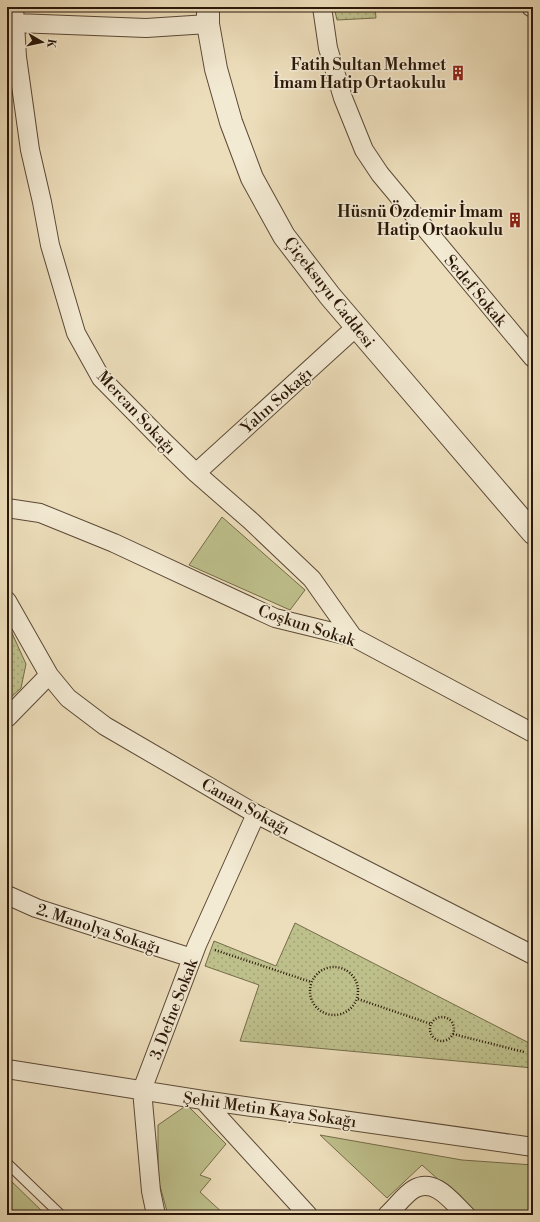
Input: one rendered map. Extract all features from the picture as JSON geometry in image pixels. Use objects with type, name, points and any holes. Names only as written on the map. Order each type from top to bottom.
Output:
[{"type":"street","name":"Sedef Sokak","points":[[322,7],[328,48],[343,98],[364,150],[380,174],[533,358]]},
{"type":"street","points":[[15,15],[146,28],[208,16]]},
{"type":"street","name":"Mercan Sokağı","points":[[15,15],[17,57],[30,150],[50,245],[76,333],[101,378],[196,473],[312,579],[353,637]]},
{"type":"street","name":"Çiçeksuyu Caddesi","points":[[208,16],[216,69],[231,122],[252,178],[284,236],[330,296],[533,533]]},
{"type":"street","name":"Yalın Sokağı","points":[[196,473],[356,327]]},
{"type":"street","name":"Coşkun Sokak","points":[[7,508],[40,513],[114,543],[275,618],[353,637],[533,733]]},
{"type":"street","name":"Canan Sokağı","points":[[7,600],[49,675],[68,698],[105,726],[256,814],[533,955]]},
{"type":"street","points":[[7,718],[49,675]]},
{"type":"street","name":"3. Defne Sokak","points":[[156,1215],[151,1191],[142,1090],[195,951],[256,814]]},
{"type":"street","name":"2. Manolya Sokağı","points":[[7,895],[36,908],[195,951]]},
{"type":"street","name":"Şehit Metin Kaya Sokağı","points":[[7,1069],[203,1100],[533,1147]]},
{"type":"street","points":[[203,1100],[308,1215]]},
{"type":"street","points":[[387,1215],[413,1189],[425,1184],[437,1188],[466,1215]]},
{"type":"lane","points":[[7,1162],[61,1215]]},
{"type":"path","points":[[195,951],[311,982]]},
{"type":"path","points":[[330,967],[338,967],[353,975],[357,982],[359,991],[358,999],[354,1006],[341,1015],[334,1016],[326,1014],[319,1011],[314,1005],[311,998],[311,982],[322,970],[330,967]]},
{"type":"path","points":[[358,999],[431,1024]]},
{"type":"path","points":[[443,1017],[447,1018],[454,1026],[453,1034],[448,1040],[444,1041],[436,1039],[431,1033],[431,1024],[436,1019],[443,1017]]},
{"type":"path","points":[[453,1034],[524,1052]]},
{"type":"green space","points":[[334,7],[375,7],[376,18],[337,20]]},
{"type":"green space","points":[[222,517],[305,590],[290,610],[189,565]]},
{"type":"green space","points":[[7,622],[26,664],[21,688],[7,701]]},
{"type":"green space","points":[[295,923],[533,1045],[533,1068],[240,1041],[259,985],[205,966],[214,941],[276,966]]},
{"type":"green space","points":[[187,1105],[226,1144],[200,1175],[211,1179],[200,1192],[225,1215],[168,1215],[158,1179],[158,1125]]},
{"type":"green space","points":[[320,1135],[462,1160],[533,1165],[533,1215],[478,1215],[422,1165],[387,1198]]},
{"type":"green space","points":[[7,1177],[46,1215],[7,1215]]},
{"type":"place","name":"Fatih Sultan Mehmet İmam Hatip Ortaokulu","points":[[458,73]]},
{"type":"place","name":"Hüsnü Özdemir İmam Hatip Ortaokulu","points":[[515,220]]}]
